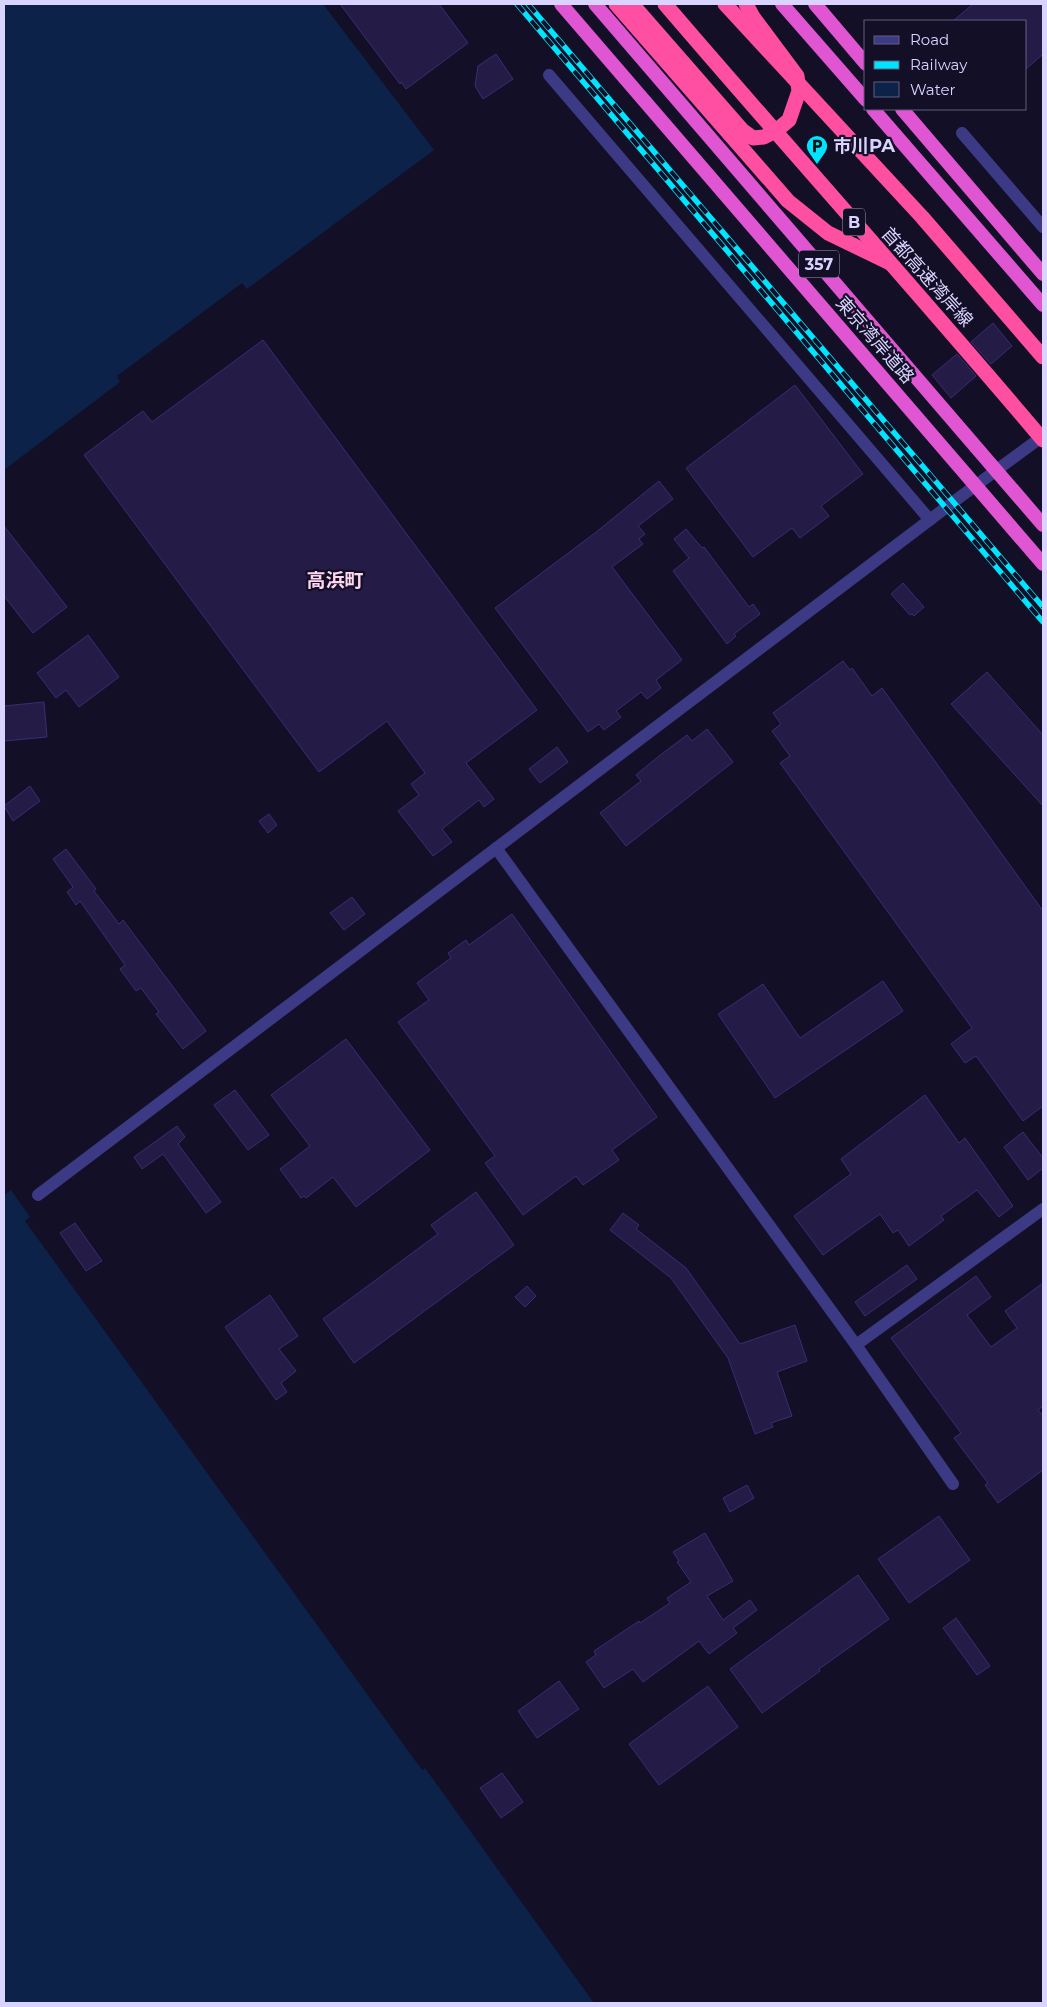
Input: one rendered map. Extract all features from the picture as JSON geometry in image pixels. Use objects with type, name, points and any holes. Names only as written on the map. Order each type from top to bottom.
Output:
[{"type":"highway","name":"東京湾岸道路","points":[[561,4],[1043,564]]},
{"type":"highway","name":"東京湾岸道路","points":[[595,4],[1043,525]]},
{"type":"highway","points":[[616,4],[788,202],[828,234],[890,263]]},
{"type":"highway","points":[[632,4],[742,130],[753,138],[764,137],[790,120],[799,91],[797,76],[746,4]]},
{"type":"highway","name":"首都高速湾岸線","points":[[664,4],[1043,438]]},
{"type":"highway","name":"首都高速湾岸線","points":[[725,4],[922,217],[1043,356]]},
{"type":"highway","points":[[782,4],[864,98]]},
{"type":"highway","points":[[815,4],[864,62]]},
{"type":"highway","points":[[874,110],[1043,305]]},
{"type":"highway","points":[[903,110],[1043,274]]},
{"type":"street","points":[[549,76],[930,520]]},
{"type":"street","points":[[962,133],[1043,228]]},
{"type":"street","points":[[38,1195],[975,486],[1043,438]]},
{"type":"street","points":[[496,848],[856,1345],[953,1484]]},
{"type":"street","points":[[856,1345],[1043,1209]]},
{"type":"water","points":[[4,4],[323,4],[434,150],[247,289],[242,283],[117,376],[120,382],[4,470]]},
{"type":"water","points":[[11,1190],[30,1217],[25,1221],[422,1770],[425,1768],[594,2003],[4,2003],[4,1195]]},
{"type":"building","points":[[340,4],[439,4],[468,43],[406,89],[401,82],[400,84]]},
{"type":"building","points":[[973,4],[1043,4],[1043,54],[1027,68],[1027,20],[954,20]]},
{"type":"building","points":[[496,54],[513,79],[483,99],[475,86],[478,66]]},
{"type":"building","points":[[993,323],[1012,346],[991,364],[971,342]]},
{"type":"building","points":[[263,340],[537,710],[466,763],[494,799],[484,807],[479,800],[442,829],[452,842],[433,856],[398,811],[419,795],[411,784],[425,773],[387,721],[319,772],[84,455],[143,411],[152,422]]},
{"type":"building","points":[[957,354],[976,376],[951,398],[932,375]]},
{"type":"building","points":[[795,385],[863,474],[821,506],[829,516],[800,538],[792,528],[753,557],[686,468]]},
{"type":"building","points":[[659,481],[673,499],[638,526],[645,534],[639,539],[643,544],[612,567],[682,660],[656,680],[661,688],[647,699],[641,692],[616,711],[621,717],[604,730],[599,724],[588,732],[495,608],[595,533]]},
{"type":"building","points":[[4,526],[67,607],[33,633],[4,596]]},
{"type":"building","points":[[686,529],[702,548],[704,547],[749,607],[753,604],[760,614],[734,634],[736,636],[727,644],[673,571],[689,558],[674,539]]},
{"type":"building","points":[[903,583],[924,607],[914,616],[910,615],[891,594]]},
{"type":"building","points":[[88,635],[119,677],[79,707],[66,690],[56,698],[37,673]]},
{"type":"building","points":[[843,661],[850,670],[852,668],[872,696],[882,688],[1043,911],[1043,1106],[1023,1121],[976,1056],[965,1063],[951,1044],[972,1028],[780,763],[790,756],[772,731],[781,724],[773,713]]},
{"type":"building","points":[[987,672],[1043,735],[1043,806],[951,704]]},
{"type":"building","points":[[44,702],[47,737],[4,741],[4,706]]},
{"type":"building","points":[[707,729],[733,762],[626,846],[600,813],[641,781],[636,775],[659,756],[687,735],[692,741]]},
{"type":"building","points":[[557,747],[568,762],[540,783],[529,769]]},
{"type":"building","points":[[30,786],[40,801],[13,821],[4,806]]},
{"type":"building","points":[[269,814],[277,825],[268,833],[259,821]]},
{"type":"building","points":[[66,849],[119,924],[123,920],[206,1031],[183,1049],[156,1014],[159,1012],[141,988],[136,991],[120,969],[125,965],[80,901],[76,905],[67,892],[73,887],[53,859]]},
{"type":"building","points":[[352,897],[365,914],[344,930],[330,913]]},
{"type":"building","points":[[512,914],[657,1117],[612,1150],[619,1160],[583,1185],[576,1176],[523,1215],[485,1163],[495,1156],[398,1022],[429,1000],[417,983],[451,958],[448,953],[466,940],[469,945]]},
{"type":"building","points":[[883,981],[903,1011],[775,1098],[718,1014],[763,984],[800,1038]]},
{"type":"building","points":[[346,1039],[430,1150],[356,1207],[333,1177],[306,1198],[304,1196],[301,1198],[280,1169],[310,1146],[271,1095]]},
{"type":"building","points":[[235,1090],[269,1135],[248,1150],[214,1105]]},
{"type":"building","points":[[925,1095],[959,1143],[965,1138],[1013,1206],[999,1217],[977,1190],[941,1216],[944,1220],[909,1246],[898,1230],[893,1233],[880,1214],[823,1255],[794,1216],[851,1174],[841,1159]]},
{"type":"building","points":[[177,1126],[185,1137],[178,1144],[221,1202],[206,1213],[163,1154],[142,1169],[134,1157]]},
{"type":"building","points":[[1023,1132],[1043,1158],[1043,1168],[1028,1180],[1004,1147]]},
{"type":"building","points":[[476,1192],[514,1245],[354,1363],[323,1319],[438,1234],[431,1225]]},
{"type":"building","points":[[623,1213],[639,1225],[636,1229],[686,1268],[740,1344],[795,1325],[807,1361],[777,1372],[792,1416],[771,1423],[773,1427],[755,1434],[728,1358],[671,1278],[610,1230]]},
{"type":"building","points":[[75,1223],[102,1261],[86,1271],[60,1233]]},
{"type":"building","points":[[907,1265],[917,1279],[865,1316],[855,1302]]},
{"type":"building","points":[[976,1276],[991,1297],[967,1315],[991,1347],[1017,1328],[1005,1311],[1043,1283],[1043,1406],[1038,1410],[1043,1416],[1043,1470],[998,1503],[985,1485],[988,1483],[954,1438],[961,1433],[891,1338]]},
{"type":"building","points":[[527,1286],[536,1296],[525,1307],[515,1297]]},
{"type":"building","points":[[270,1295],[298,1336],[279,1349],[296,1371],[281,1383],[287,1392],[276,1400],[225,1327]]},
{"type":"building","points":[[747,1485],[754,1498],[730,1512],[723,1498]]},
{"type":"building","points":[[939,1516],[970,1560],[909,1603],[878,1559]]},
{"type":"building","points":[[705,1533],[733,1581],[707,1596],[723,1620],[750,1600],[757,1610],[733,1628],[737,1633],[709,1654],[699,1641],[643,1682],[633,1669],[604,1688],[586,1662],[596,1655],[594,1651],[670,1603],[667,1598],[691,1582],[677,1562],[679,1561],[673,1552]]},
{"type":"building","points":[[858,1575],[889,1619],[762,1713],[730,1669]]},
{"type":"building","points":[[956,1618],[990,1666],[977,1675],[943,1628]]},
{"type":"building","points":[[559,1681],[579,1709],[537,1738],[518,1711]]},
{"type":"building","points":[[708,1686],[738,1727],[659,1785],[629,1744]]},
{"type":"building","points":[[502,1773],[523,1802],[501,1818],[480,1788]]},
{"type":"railway","points":[[517,4],[1043,622]]},
{"type":"railway","points":[[528,4],[1043,607]]},
{"type":"place","name":"市川PA","points":[[817,165]]},
{"type":"district","name":"高浜町","points":[[335,580]]}]
